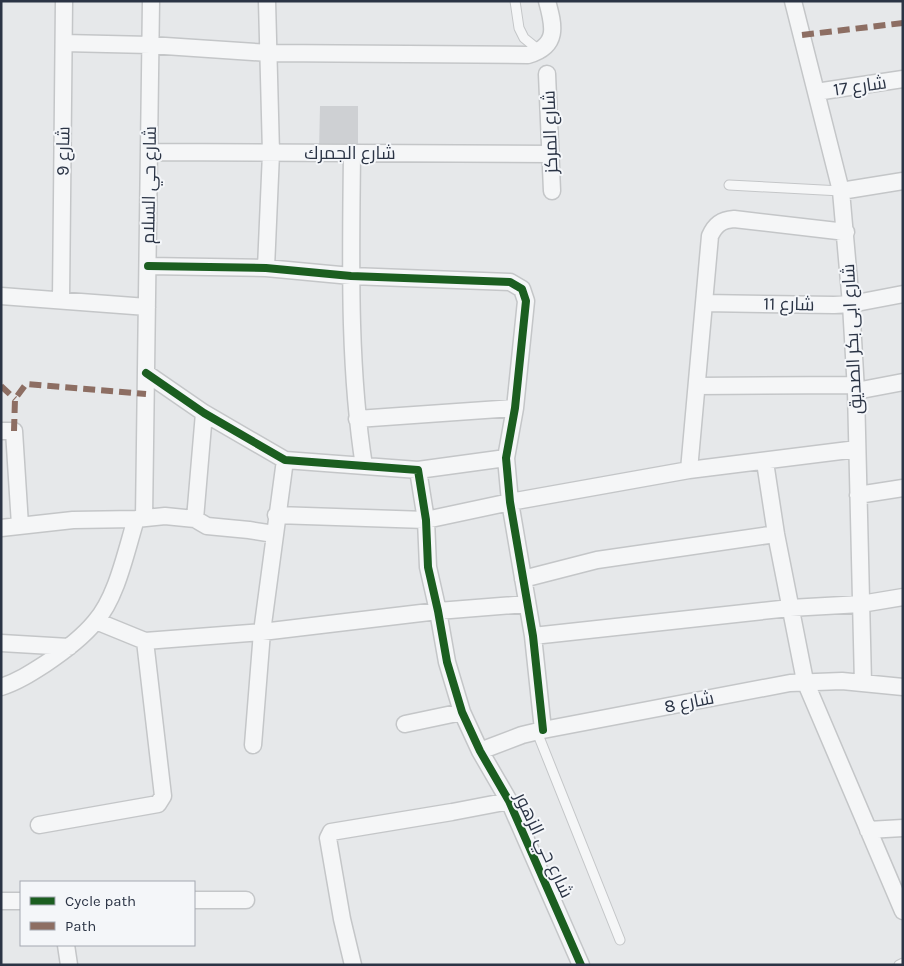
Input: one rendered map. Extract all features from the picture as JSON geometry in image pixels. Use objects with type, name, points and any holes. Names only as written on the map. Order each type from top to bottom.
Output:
[{"type":"street","name":"شارع 9","points":[[61,300],[64,1]]},
{"type":"street","name":"شارع حي السلام","points":[[1,687],[24,678],[69,648],[96,621],[107,604],[140,519],[146,373],[151,1]]},
{"type":"street","points":[[266,268],[271,153],[267,1]]},
{"type":"street","points":[[64,43],[150,45],[269,53],[528,55],[541,52],[549,42],[553,30],[547,1]]},
{"type":"street","name":"شارع ابى بكر الصديق","points":[[794,1],[841,191],[846,232],[855,388],[863,683]]},
{"type":"street","name":"شارع المركز","points":[[547,74],[552,191]]},
{"type":"street","name":"شارع 17","points":[[816,92],[903,79]]},
{"type":"street","name":"شارع الجمرك","points":[[149,152],[551,154]]},
{"type":"street","points":[[352,153],[351,276],[357,419],[364,466]]},
{"type":"street","points":[[841,191],[903,181]]},
{"type":"street","points":[[689,470],[710,236],[719,223],[734,219],[846,232]]},
{"type":"street","points":[[148,266],[266,268],[351,276],[510,282],[522,289],[526,301],[515,408],[506,458],[510,502],[533,636],[540,731]]},
{"type":"street","name":"شارع 11","points":[[704,303],[851,304],[903,294]]},
{"type":"street","points":[[1,296],[147,307]]},
{"type":"street","points":[[146,373],[204,413],[285,460],[418,470],[506,458]]},
{"type":"street","points":[[697,386],[855,388],[903,382]]},
{"type":"street","points":[[357,419],[515,408]]},
{"type":"street","points":[[195,519],[204,413]]},
{"type":"street","points":[[1,431],[14,431],[20,525]]},
{"type":"street","points":[[276,514],[426,520],[510,502],[689,470],[857,449]]},
{"type":"street","points":[[253,745],[262,632],[276,514],[285,460]]},
{"type":"street","points":[[765,462],[776,534],[805,682],[903,911]]},
{"type":"street","name":"شارع حي الزهور","points":[[418,470],[426,520],[428,567],[447,662],[462,712],[480,752],[509,801],[581,965]]},
{"type":"street","points":[[858,495],[903,488]]},
{"type":"street","points":[[1,528],[73,520],[140,519],[165,516],[195,519],[207,526],[274,534]]},
{"type":"street","points":[[523,579],[596,560],[776,534]]},
{"type":"street","points":[[533,636],[790,608],[861,604],[903,596]]},
{"type":"street","points":[[96,621],[145,641],[262,632],[438,611],[527,604]]},
{"type":"street","points":[[39,825],[158,804],[162,801],[163,796],[145,641]]},
{"type":"street","points":[[1,642],[69,648]]},
{"type":"street","name":"شارع 8","points":[[480,752],[501,742],[540,731],[790,683],[863,683],[903,687]]},
{"type":"street","points":[[406,724],[462,712]]},
{"type":"street","points":[[353,965],[342,919],[328,838],[331,832],[509,801]]},
{"type":"street","points":[[868,830],[903,828]]},
{"type":"street","points":[[195,900],[246,900]]},
{"type":"street","points":[[1,901],[20,901]]},
{"type":"street","points":[[66,946],[69,965]]},
{"type":"lane","points":[[515,1],[519,28],[524,38],[541,52]]},
{"type":"lane","points":[[728,185],[841,191]]},
{"type":"lane","points":[[540,731],[620,940]]},
{"type":"lane","points":[[899,965],[903,963]]},
{"type":"building","points":[[320,106],[358,106],[358,151],[319,151]]},
{"type":"marked path","points":[[802,35],[903,23]]},
{"type":"marked path","points":[[14,431],[15,399],[26,384],[146,394]]},
{"type":"marked path","points":[[1,386],[15,399]]},
{"type":"cycle path","points":[[148,266],[266,268],[351,276],[510,282],[522,289],[526,301],[515,408],[506,458],[510,502],[533,636],[543,730]]},
{"type":"cycle path","points":[[146,373],[204,413],[285,460],[418,470],[426,520],[428,567],[447,662],[462,712],[480,751],[509,801],[581,965]]}]
